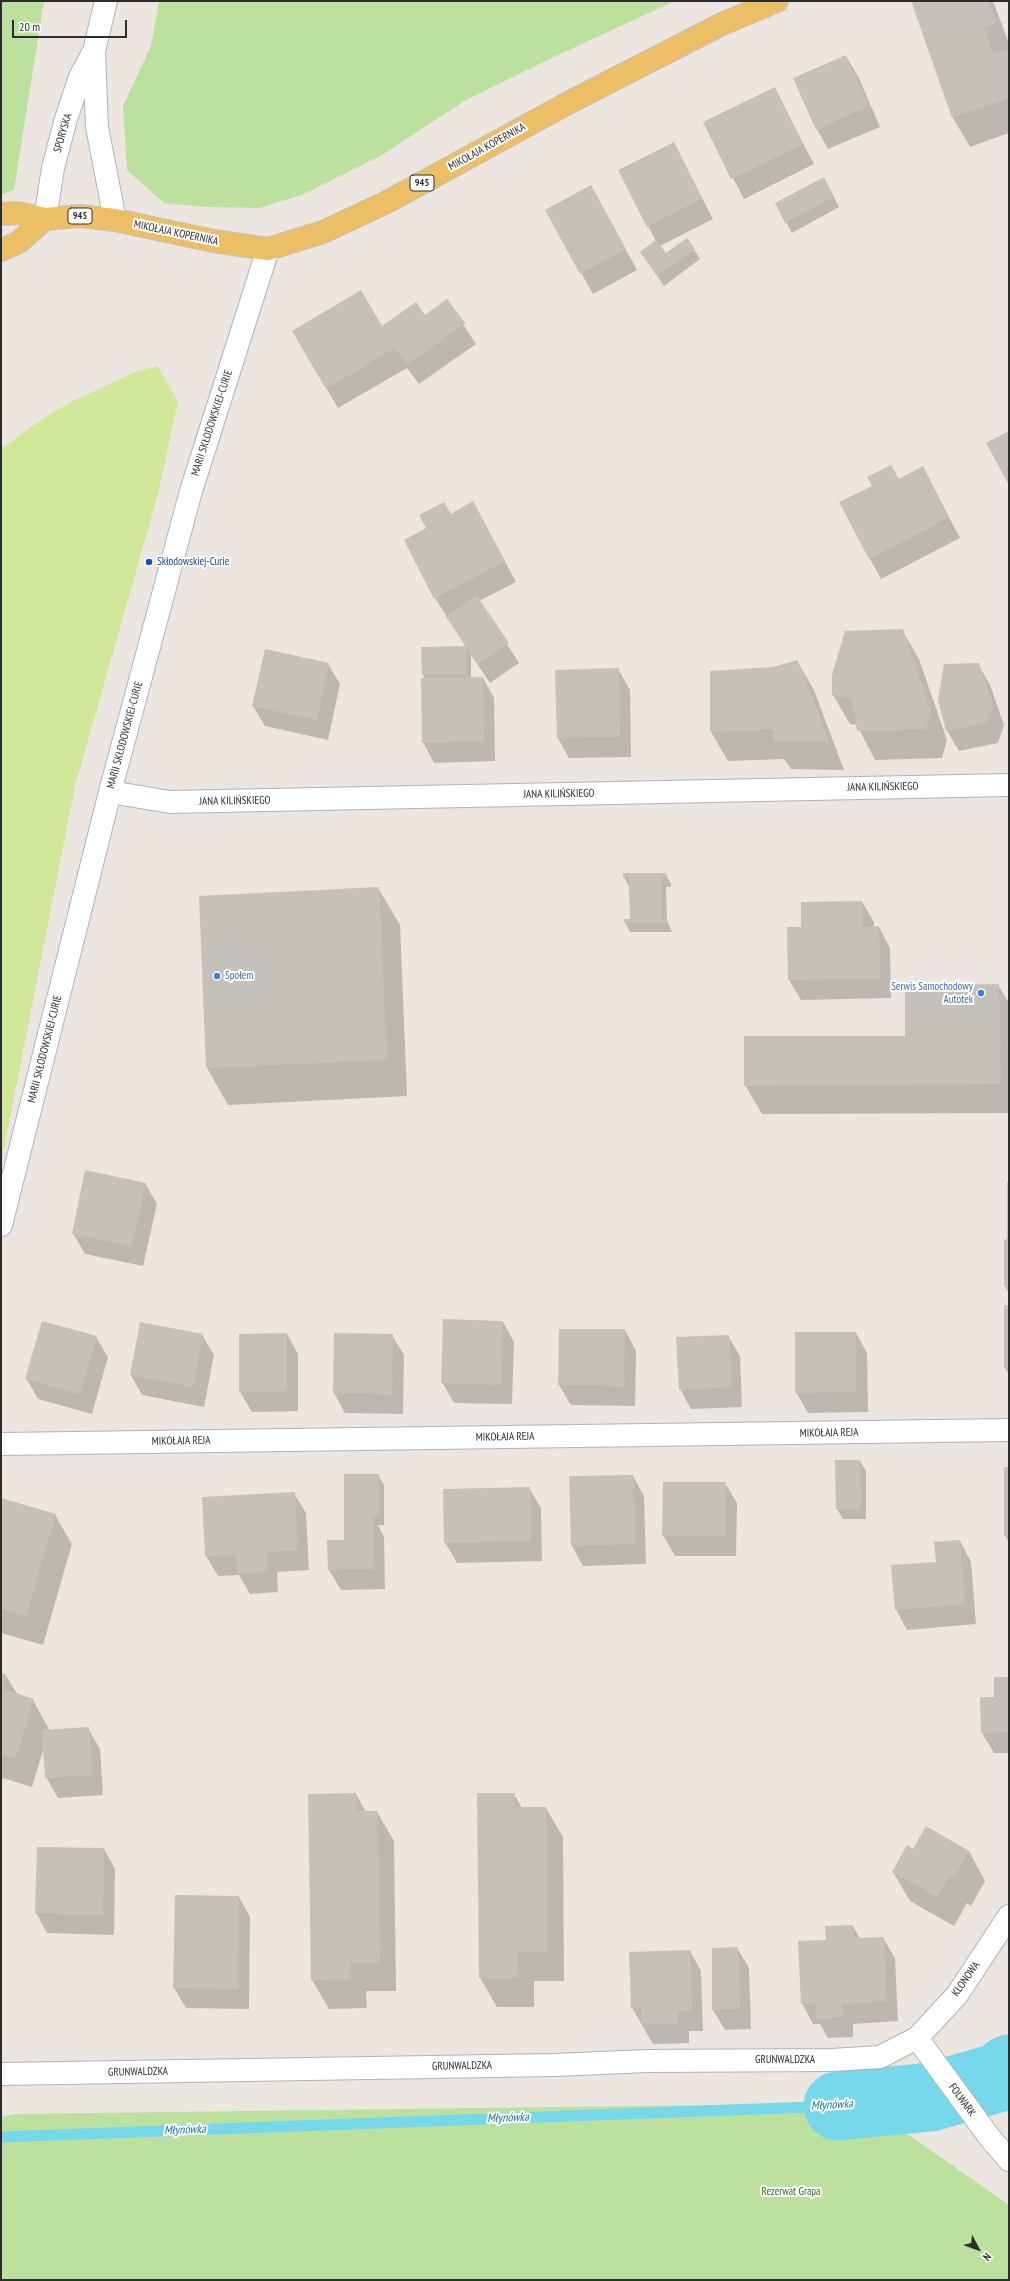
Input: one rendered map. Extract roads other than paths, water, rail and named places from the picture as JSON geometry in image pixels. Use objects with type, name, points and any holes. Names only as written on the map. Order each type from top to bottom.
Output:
[{"type":"main road","name":"MIKOŁAJA KOPERNIKA","points":[[1,214],[16,213],[45,219],[80,216],[115,220],[213,241],[268,249],[323,232],[387,202],[570,102],[722,24],[777,1]]},
{"type":"main road","points":[[1,250],[19,242],[45,219]]},
{"type":"street","name":"SPORYSKA","points":[[45,219],[53,168],[66,119],[80,78],[94,51],[106,1]]},
{"type":"street","name":"SPORYSKA","points":[[94,51],[97,127],[115,220]]},
{"type":"street","name":"MARII SKŁODOWSKIEJ-CURIE","points":[[1,1225],[110,792],[191,491],[268,249]]},
{"type":"street","name":"JANA KILIŃSKIEGO","points":[[110,792],[170,802],[1009,785]]},
{"type":"street","name":"MIKOŁAJA REJA","points":[[1,1444],[1009,1430]]},
{"type":"street","name":"KLONOWA","points":[[918,2038],[957,1994],[1009,1916]]},
{"type":"street","name":"FOLWARK","points":[[918,2038],[990,2138],[1009,2160]]},
{"type":"street","name":"GRUNWALDZKA","points":[[1,2074],[555,2065],[647,2061],[832,2060],[880,2057],[918,2038]]},
{"type":"waterway","name":"Młynówka","points":[[838,2106],[930,2097],[1001,2077],[1009,2069]]},
{"type":"waterway","name":"Młynówka","points":[[1,2137],[838,2106]]},
{"type":"place","name":"Skłodowskiej-Curie","points":[[149,562]]},
{"type":"place","name":"Społem","points":[[217,976]]},
{"type":"place","name":"Serwis Samochodowy Autotek","points":[[981,993]]},
{"type":"park label","name":"Rezerwat Grapa","points":[[791,2192]]}]
